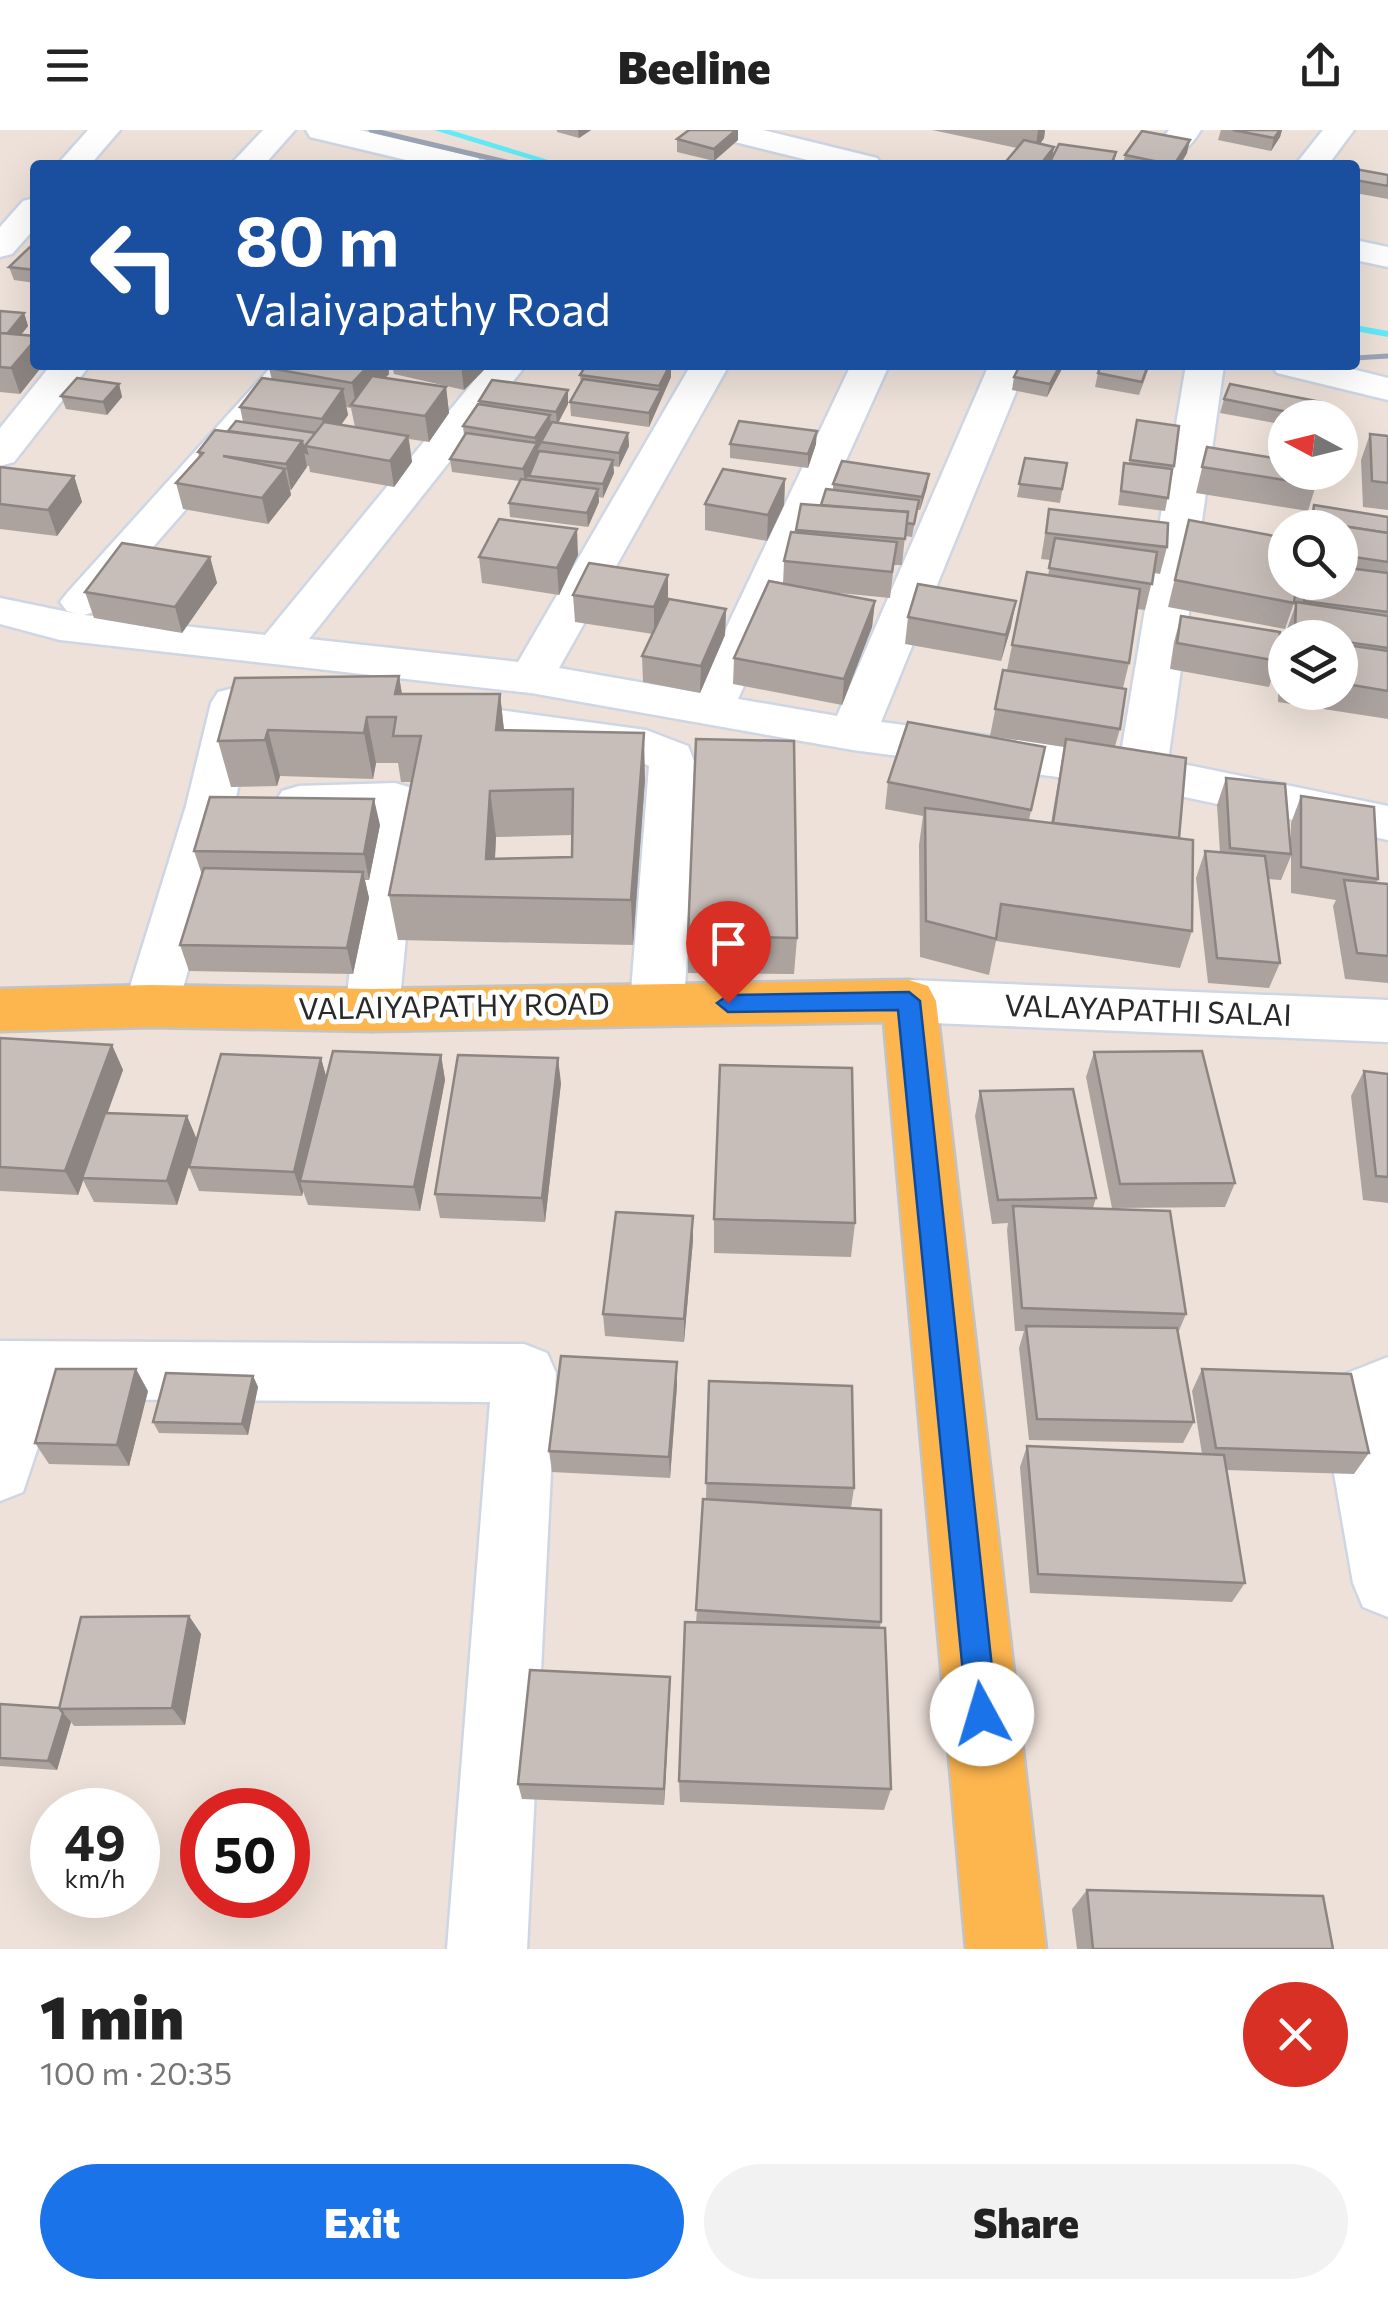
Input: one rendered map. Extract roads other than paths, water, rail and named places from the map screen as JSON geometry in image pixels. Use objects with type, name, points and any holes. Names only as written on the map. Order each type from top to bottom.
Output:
[{"type":"main road","name":"VALAIYAPATHY ROAD","points":[[0,1010],[151,1006],[372,1010],[909,1001]]},
{"type":"main road","points":[[909,1001],[1006,1949]]},
{"type":"street","points":[[78,160],[105,130]]},
{"type":"street","points":[[251,160],[280,130]]},
{"type":"street","points":[[321,130],[446,160]]},
{"type":"street","points":[[726,130],[846,160]]},
{"type":"street","points":[[1314,160],[1340,130]]},
{"type":"street","points":[[0,247],[30,214]]},
{"type":"street","points":[[1360,251],[1388,257]]},
{"type":"street","points":[[0,454],[66,370]]},
{"type":"street","points":[[60,626],[289,370]]},
{"type":"street","points":[[275,652],[504,370]]},
{"type":"street","points":[[531,678],[707,370]]},
{"type":"street","points":[[711,708],[868,370]]},
{"type":"street","points":[[853,734],[1006,370]]},
{"type":"street","points":[[1142,772],[1204,370]]},
{"type":"street","points":[[1310,370],[1388,389]]},
{"type":"street","points":[[0,611],[60,626],[531,678],[853,734],[1142,772],[1388,823]]},
{"type":"street","points":[[151,1006],[210,806],[234,703],[297,703]]},
{"type":"street","points":[[396,712],[646,746],[671,757],[674,771],[656,1004]]},
{"type":"street","points":[[210,806],[394,800],[372,1010]]},
{"type":"street","name":"VALAYAPATHI SALAI","points":[[909,1001],[1388,1021]]},
{"type":"street","points":[[0,1470],[15,1370],[524,1373],[487,1949]]},
{"type":"street","points":[[1388,1386],[1370,1391],[1360,1404],[1359,1428],[1388,1582]]},
{"type":"waterway","points":[[439,130],[543,160]]},
{"type":"waterway","points":[[1360,329],[1388,334]]},
{"type":"railway","points":[[371,130],[498,160]]},
{"type":"railway","points":[[1360,358],[1388,356]]}]
